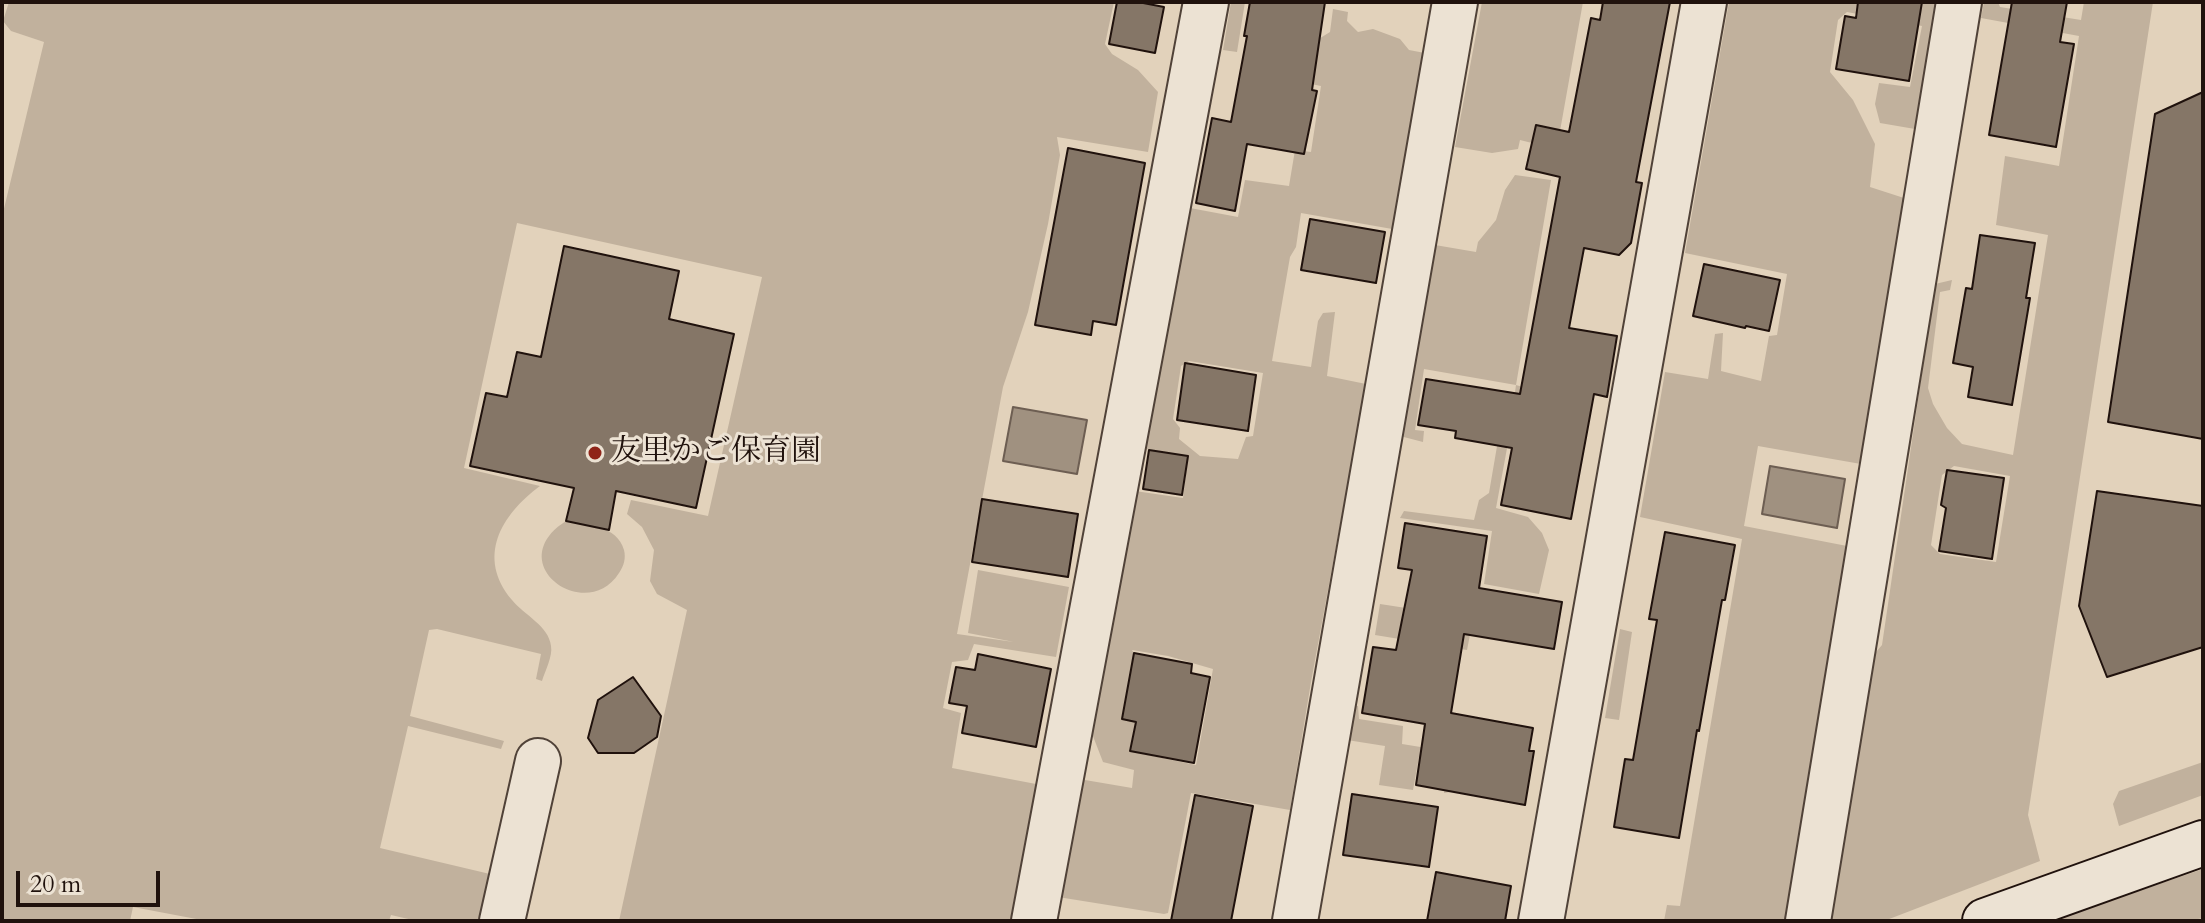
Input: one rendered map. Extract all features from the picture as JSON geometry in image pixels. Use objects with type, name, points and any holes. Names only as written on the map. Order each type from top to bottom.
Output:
[{"type":"street","points":[[1034,921],[1206,2]]},
{"type":"street","points":[[1295,921],[1455,2]]},
{"type":"street","points":[[1541,921],[1704,2]]},
{"type":"street","points":[[1808,921],[1959,2]]},
{"type":"street","points":[[502,921],[538,761]]},
{"type":"street","points":[[1985,921],[2203,843]]},
{"type":"shaded area","points":[[9,2],[1114,2],[1105,44],[1112,54],[1138,70],[1158,92],[1148,152],[1057,137],[1060,155],[1048,224],[1028,312],[1003,387],[957,634],[1014,642],[968,633],[978,570],[1069,587],[1056,657],[974,644],[968,660],[952,662],[943,708],[961,713],[952,768],[1036,784],[1010,921],[619,921],[687,610],[657,594],[650,581],[654,550],[642,527],[627,514],[631,500],[708,516],[762,277],[517,223],[464,468],[540,486],[526,497],[505,523],[495,553],[501,584],[512,600],[546,632],[551,654],[542,681],[536,679],[541,654],[437,629],[429,630],[410,716],[504,741],[501,749],[408,726],[380,848],[490,874],[480,921],[417,921],[391,915],[389,921],[207,921],[133,907],[130,921],[2,921],[2,217],[44,42],[11,31],[3,21]]},
{"type":"shaded area","points":[[1231,2],[1245,2],[1237,52],[1223,50]]},
{"type":"shaded area","points":[[1482,2],[1583,2],[1560,131],[1536,125],[1532,143],[1520,140],[1518,149],[1492,153],[1455,147]]},
{"type":"shaded area","points":[[1729,2],[1936,3],[1915,129],[1880,123],[1875,104],[1879,83],[1910,87],[1922,26],[1847,12],[1838,20],[1830,72],[1853,100],[1875,144],[1870,187],[1904,198],[1861,464],[1758,446],[1744,526],[1847,546],[1785,921],[1664,921],[1667,905],[1680,906],[1742,539],[1640,517],[1665,372],[1708,379],[1715,334],[1723,333],[1721,371],[1761,381],[1769,336],[1777,335],[1787,274],[1685,253]]},
{"type":"shaded area","points":[[1984,2],[1998,2],[2000,7],[2081,20],[2084,2],[2153,2],[2028,815],[2040,861],[1884,921],[1828,921],[1871,658],[1882,645],[1935,284],[1952,280],[1950,290],[1940,292],[1928,388],[1933,404],[1947,428],[1962,444],[2013,455],[2048,235],[1996,225],[2005,156],[2059,166],[2079,36],[1981,18]],"holes":[[[1954,466],[2010,476],[1996,562],[1940,554],[1931,545],[1942,475]]]},
{"type":"shaded area","points":[[1333,9],[1348,12],[1347,21],[1358,32],[1373,29],[1400,39],[1409,50],[1430,54],[1398,230],[1301,213],[1296,247],[1290,257],[1272,361],[1311,367],[1318,321],[1323,313],[1335,312],[1327,376],[1366,384],[1290,810],[1191,793],[1168,913],[1058,897],[1079,783],[1085,780],[1132,788],[1134,770],[1103,762],[1091,731],[1135,491],[1183,498],[1188,456],[1146,449],[1162,347],[1190,208],[1238,217],[1245,180],[1289,186],[1295,150],[1311,152],[1321,86],[1262,74],[1330,32]],"holes":[[[1189,361],[1263,373],[1253,436],[1246,437],[1238,459],[1200,456],[1179,439],[1180,428],[1173,419],[1181,366]],[[1132,650],[1213,669],[1196,765],[1129,751],[1136,722],[1122,718],[1134,653]]]},
{"type":"shaded area","points":[[1515,175],[1551,180],[1516,385],[1424,369],[1415,430],[1424,431],[1423,442],[1400,436],[1435,245],[1476,252],[1478,242],[1496,220],[1505,190]]},
{"type":"shaded area","points":[[1516,385],[1542,393],[1510,432],[1496,508],[1528,517],[1542,533],[1549,550],[1539,594],[1484,584],[1492,531],[1400,518],[1404,511],[1474,520],[1479,500],[1489,493],[1502,417],[1512,414]]},
{"type":"shaded area","points":[[1013,407],[1087,420],[1077,474],[1003,461]]},
{"type":"shaded area","points":[[1770,466],[1845,479],[1837,528],[1762,514]]},
{"type":"shaded area","points":[[566,521],[608,531],[620,542],[625,553],[623,565],[605,587],[588,593],[570,590],[555,582],[545,570],[542,554],[548,537]]},
{"type":"shaded area","points":[[1380,604],[1458,616],[1476,604],[1467,650],[1375,635]]},
{"type":"shaded area","points":[[1620,629],[1632,632],[1619,720],[1605,718]]},
{"type":"shaded area","points":[[1350,705],[1358,706],[1359,719],[1403,726],[1402,744],[1439,750],[1462,723],[1451,792],[1444,793],[1447,762],[1419,757],[1413,790],[1379,785],[1385,746],[1347,740]]},
{"type":"shaded area","points":[[2203,762],[2203,795],[2119,826],[2113,804],[2119,791]]},
{"type":"shaded area","points":[[2203,869],[2203,918],[2188,921],[2050,921]]},
{"type":"building","points":[[1117,2],[1164,7],[1155,53],[1109,44]]},
{"type":"building","points":[[1250,2],[1325,2],[1312,90],[1317,91],[1304,154],[1247,144],[1235,211],[1196,203],[1212,118],[1231,122]]},
{"type":"building","points":[[1603,2],[1670,2],[1636,182],[1642,183],[1631,243],[1619,255],[1584,248],[1569,328],[1617,336],[1607,397],[1594,394],[1571,519],[1501,505],[1512,448],[1455,438],[1456,431],[1418,425],[1426,379],[1520,394],[1560,177],[1526,169],[1536,125],[1569,132],[1591,18],[1600,20]]},
{"type":"building","points":[[1858,2],[1922,2],[1909,81],[1836,69],[1845,16],[1856,18]]},
{"type":"building","points":[[2012,2],[2067,2],[2060,42],[2074,44],[2056,147],[1989,135]]},
{"type":"building","points":[[2203,92],[2203,439],[2108,422],[2155,114]]},
{"type":"building","points":[[1068,148],[1145,163],[1116,325],[1093,321],[1091,335],[1035,325]]},
{"type":"building","points":[[1310,219],[1385,232],[1376,283],[1301,270]]},
{"type":"building","points":[[1980,235],[2035,243],[2026,298],[2030,298],[2012,405],[1968,397],[1973,367],[1953,363],[1966,288],[1972,289]]},
{"type":"building","points":[[564,246],[679,271],[669,319],[734,334],[696,508],[616,491],[609,530],[566,521],[574,488],[470,466],[486,393],[507,397],[517,352],[541,357]]},
{"type":"building","points":[[1704,264],[1780,280],[1769,331],[1693,316]]},
{"type":"building","points":[[1185,363],[1256,375],[1248,431],[1177,420]]},
{"type":"building","points":[[1149,450],[1188,456],[1182,495],[1143,489]]},
{"type":"building","points":[[1947,470],[2004,478],[1992,559],[1939,551],[1946,508],[1941,505]]},
{"type":"building","points":[[2097,491],[2203,506],[2203,647],[2107,677],[2079,606]]},
{"type":"building","points":[[982,499],[1078,514],[1068,577],[972,562]]},
{"type":"building","points":[[1405,523],[1487,536],[1479,588],[1562,602],[1554,649],[1464,634],[1451,713],[1533,728],[1529,751],[1534,751],[1525,805],[1416,785],[1425,724],[1362,713],[1373,647],[1396,650],[1412,570],[1398,568]]},
{"type":"building","points":[[1665,532],[1735,545],[1697,730],[1679,838],[1614,827],[1625,759],[1633,760],[1657,620],[1649,619]]},
{"type":"building","points":[[1134,653],[1192,664],[1191,673],[1210,677],[1194,763],[1130,751],[1136,722],[1122,719]]},
{"type":"building","points":[[978,654],[1051,669],[1036,747],[962,733],[967,706],[949,703],[956,667],[975,670]]},
{"type":"building","points":[[633,677],[661,716],[657,737],[634,753],[598,753],[588,738],[598,700]]},
{"type":"building","points":[[1352,794],[1438,807],[1429,867],[1343,855]]},
{"type":"building","points":[[1195,795],[1253,806],[1231,921],[1171,921]]},
{"type":"building","points":[[1436,872],[1511,886],[1505,921],[1427,921]]},
{"type":"place","name":"友里かご保育園","points":[[595,453]]}]
